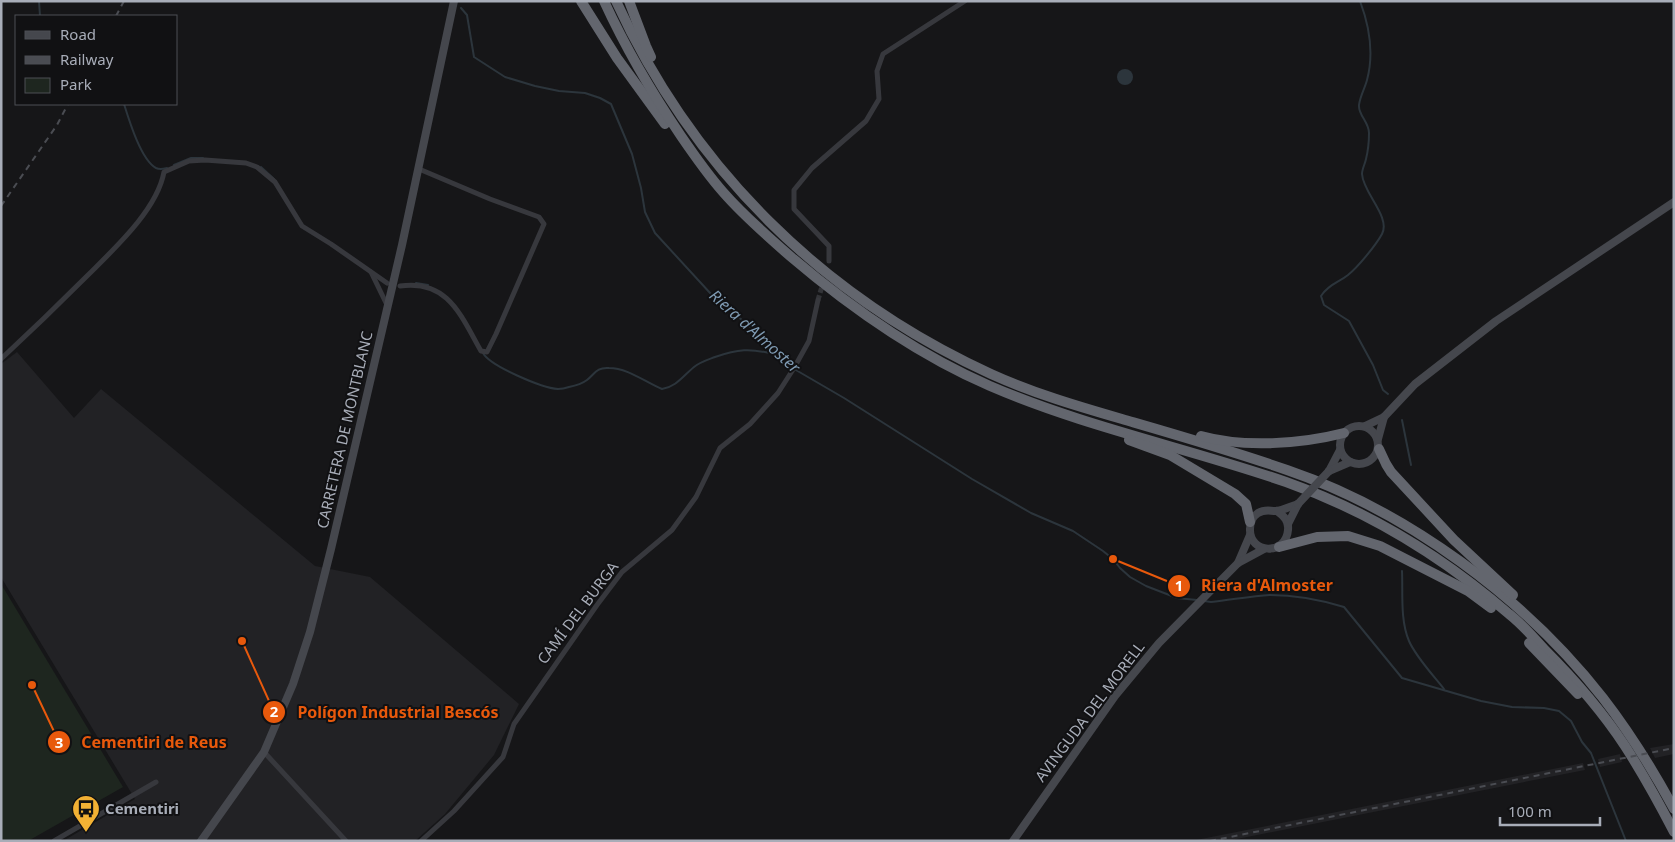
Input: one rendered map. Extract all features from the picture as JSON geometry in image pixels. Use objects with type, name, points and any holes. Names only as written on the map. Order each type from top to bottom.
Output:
[{"type":"highway","points":[[581,1],[617,58],[686,154],[771,239],[821,282],[869,319],[927,354],[989,385],[1055,417],[1139,443],[1170,455],[1235,494],[1246,504],[1250,522]]},
{"type":"highway","points":[[604,1],[619,33],[654,95],[691,150],[724,193]]},
{"type":"highway","points":[[616,1],[662,89],[698,141],[739,191],[778,230],[827,273],[875,310],[933,345],[993,375],[1058,400],[1290,471],[1344,493],[1394,519],[1446,551],[1516,606],[1574,663]]},
{"type":"highway","points":[[629,1],[646,46],[666,85],[739,191]]},
{"type":"highway","points":[[993,375],[1212,439],[1261,444],[1322,439],[1344,433]]},
{"type":"highway","points":[[989,385],[1056,412],[1191,451],[1287,482],[1340,503],[1390,529],[1442,561],[1510,615],[1566,671],[1625,746],[1674,832]]},
{"type":"highway","points":[[1378,444],[1386,464],[1404,486],[1454,540],[1519,602],[1603,698],[1633,739],[1674,809]]},
{"type":"highway","points":[[1279,547],[1317,537],[1348,536],[1380,546],[1468,591],[1506,618],[1625,746]]},
{"type":"street","name":"CARRETERA DE MONTBLANC","points":[[200,841],[264,752],[293,684],[310,632],[332,549],[388,307],[454,1]]},
{"type":"street","points":[[829,261],[830,246],[794,209],[794,190],[812,168],[866,121],[879,99],[877,71],[883,54],[966,1]]},
{"type":"street","points":[[1,359],[60,304],[123,240],[154,198],[163,181],[164,172],[189,162],[214,160],[246,163],[257,167],[275,182],[302,226],[387,283]]},
{"type":"street","points":[[400,286],[423,285],[444,295],[461,315],[481,351],[487,352],[544,224],[539,217],[418,169]]},
{"type":"street","points":[[1298,504],[1277,511],[1264,510],[1256,514],[1250,522],[1250,535],[1255,544],[1264,549],[1279,547],[1287,537],[1288,524],[1298,504],[1329,472],[1340,450],[1341,438],[1344,433],[1353,426],[1365,426],[1384,418],[1416,384],[1496,321],[1674,202]]},
{"type":"street","points":[[371,271],[388,307]]},
{"type":"street","name":"CAMÍ DEL BURGA","points":[[421,841],[454,811],[503,757],[514,724],[597,605],[622,572],[672,530],[696,497],[720,448],[750,424],[778,393],[809,341],[818,300]]},
{"type":"street","points":[[1340,450],[1342,455],[1350,462],[1356,464],[1368,462],[1376,454],[1384,418]]},
{"type":"street","points":[[1365,426],[1373,431],[1378,444]]},
{"type":"street","points":[[1329,472],[1350,462]]},
{"type":"street","points":[[1277,511],[1284,516],[1288,524]]},
{"type":"street","name":"AVINGUDA DEL MORELL","points":[[1238,562],[1250,535]]},
{"type":"street","name":"AVINGUDA DEL MORELL","points":[[1013,841],[1115,696],[1159,643],[1238,562],[1264,549]]},
{"type":"street","points":[[264,752],[346,841]]},
{"type":"street","points":[[54,841],[156,782]]},
{"type":"shaded area","points":[[1125,69],[1133,77],[1125,85],[1117,77]]},
{"type":"shaded area","points":[[17,352],[74,418],[101,389],[315,566],[370,577],[519,704],[494,755],[445,814],[415,841],[63,841],[135,799],[1,577],[1,364]]},
{"type":"shaded area","points":[[1674,744],[1674,754],[1655,758],[1650,748]]},
{"type":"shaded area","points":[[1620,754],[1622,762],[1600,767],[1598,759]]},
{"type":"shaded area","points":[[1583,763],[1585,770],[1227,841],[1191,841]]},
{"type":"green space","points":[[1,584],[123,787],[28,841],[1,841]]},
{"type":"waterway","points":[[39,1],[40,15]]},
{"type":"waterway","points":[[1360,1],[1370,40],[1369,70],[1359,105],[1360,112],[1369,129],[1369,143],[1362,174],[1367,189],[1383,220],[1384,227],[1379,239],[1357,267],[1327,289],[1321,296],[1324,305],[1349,321],[1373,365],[1383,390],[1388,394]]},
{"type":"waterway","name":"Riera d'Almoster","points":[[461,8],[467,15],[474,57],[505,77],[559,91],[585,93],[611,104],[632,154],[645,212],[655,233],[711,294],[755,331],[774,354],[789,366],[844,398],[972,479],[1031,513],[1073,531],[1113,559],[1130,577],[1146,586],[1177,598],[1197,600]]},
{"type":"waterway","points":[[124,105],[136,139],[145,157],[156,168],[167,168]]},
{"type":"waterway","points":[[174,165],[191,158],[203,158]]},
{"type":"waterway","points":[[261,167],[274,179]]},
{"type":"waterway","points":[[416,283],[428,285]]},
{"type":"waterway","points":[[483,353],[495,364],[517,376],[558,389],[571,387],[583,382],[598,370],[605,368],[623,370],[662,389],[675,384],[699,364],[723,354],[751,350],[773,354]]},
{"type":"waterway","points":[[1402,420],[1411,465]]},
{"type":"waterway","points":[[1402,571],[1403,615],[1406,633],[1420,660],[1444,689]]},
{"type":"waterway","name":"Riera d'Almoster","points":[[1204,601],[1211,602],[1279,595],[1307,598],[1344,607],[1402,678],[1481,701],[1512,707],[1544,708],[1559,711],[1571,721],[1582,742],[1591,753],[1626,841]]},
{"type":"tunnel","points":[[818,300],[823,283]]},
{"type":"railway","points":[[117,15],[124,1]]},
{"type":"railway","points":[[1,206],[57,125],[67,105]]},
{"type":"railway","points":[[1210,841],[1674,748]]},
{"type":"place","name":"Riera d'Almoster","points":[[1113,559]]},
{"type":"place","name":"Polígon Industrial Bescós","points":[[242,641]]},
{"type":"place","name":"Cementiri de Reus","points":[[32,685]]},
{"type":"place","name":"Cementiri","points":[[86,833]]}]
